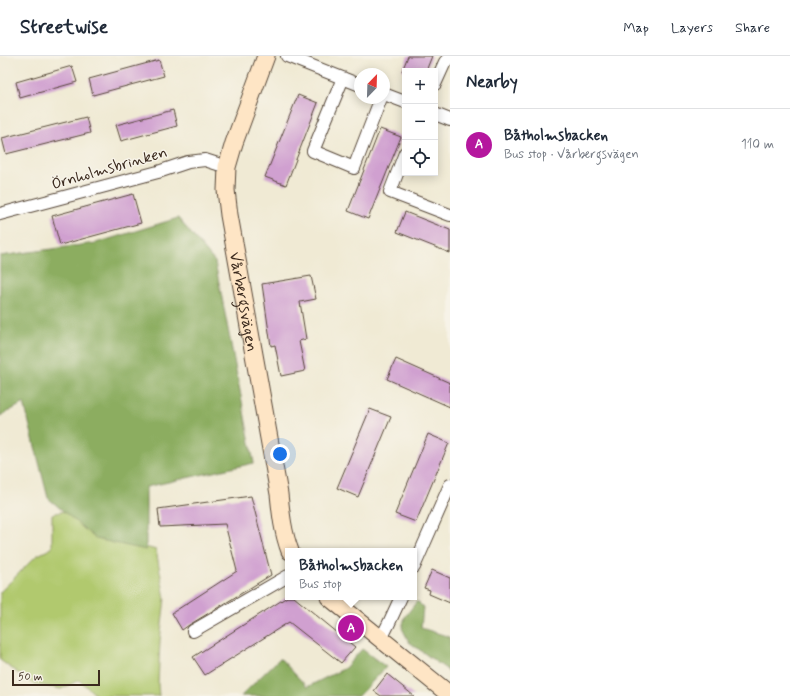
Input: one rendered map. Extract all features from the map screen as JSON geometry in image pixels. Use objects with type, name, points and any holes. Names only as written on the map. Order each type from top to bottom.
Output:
[{"type":"street","name":"Vårbergsvägen","points":[[266,56],[234,143],[228,167],[226,190],[229,215],[279,494],[281,517],[289,548]]},
{"type":"street","points":[[287,56],[354,83]]},
{"type":"street","points":[[438,77],[444,62],[450,58]]},
{"type":"street","points":[[343,78],[313,151],[354,168],[379,104]]},
{"type":"street","points":[[390,96],[402,101]]},
{"type":"street","points":[[438,115],[450,120]]},
{"type":"street","name":"Örnholmsbrinken","points":[[0,214],[158,172],[188,162],[205,160],[228,167]]},
{"type":"street","points":[[402,161],[390,192],[450,215]]},
{"type":"street","points":[[417,559],[450,485]]},
{"type":"street","points":[[193,631],[285,578]]},
{"type":"street","points":[[333,600],[450,694]]},
{"type":"street","points":[[381,639],[400,600]]},
{"type":"green space","points":[[178,218],[215,262],[254,463],[146,487],[146,550],[96,539],[48,498],[24,403],[0,416],[0,256],[96,243]]},
{"type":"green space","points":[[78,508],[132,543],[156,550],[165,598],[160,641],[158,684],[159,696],[97,696],[79,680],[61,689],[33,684],[0,660],[0,592],[36,556],[52,548],[52,514]]},
{"type":"green space","points":[[417,601],[423,607],[421,628],[450,637],[450,672],[409,642],[402,628],[405,617]]},
{"type":"green space","points":[[362,649],[386,667],[359,696],[241,696],[280,658],[307,687],[345,668]]},
{"type":"building","points":[[408,56],[432,56],[427,68],[403,68]]},
{"type":"building","points":[[159,60],[164,76],[93,95],[89,79]]},
{"type":"building","points":[[72,66],[77,82],[20,98],[16,82]]},
{"type":"building","points":[[298,95],[318,103],[286,185],[265,177]]},
{"type":"building","points":[[173,110],[177,126],[121,141],[116,125]]},
{"type":"building","points":[[86,117],[90,133],[6,154],[2,138]]},
{"type":"building","points":[[380,129],[401,137],[368,219],[348,211]]},
{"type":"building","points":[[133,194],[141,223],[60,245],[52,216]]},
{"type":"building","points":[[405,212],[450,230],[450,253],[397,232]]},
{"type":"building","points":[[311,276],[316,299],[300,302],[306,339],[299,341],[305,371],[281,376],[275,345],[271,346],[262,284]]},
{"type":"building","points":[[396,359],[450,383],[450,407],[387,379]]},
{"type":"building","points":[[370,409],[391,417],[358,497],[337,488]]},
{"type":"building","points":[[428,434],[449,443],[416,522],[395,514]]},
{"type":"building","points":[[251,496],[271,575],[182,630],[172,613],[237,571],[225,524],[160,527],[158,509]]},
{"type":"building","points":[[432,570],[450,578],[450,603],[429,594],[430,590],[424,588]]},
{"type":"building","points":[[285,598],[285,600],[298,600],[355,647],[341,663],[289,622],[205,675],[193,657]]},
{"type":"building","points":[[387,674],[414,696],[381,696],[374,691]]},
{"type":"place","name":"Båtholmsbacken","points":[[351,628]]}]
